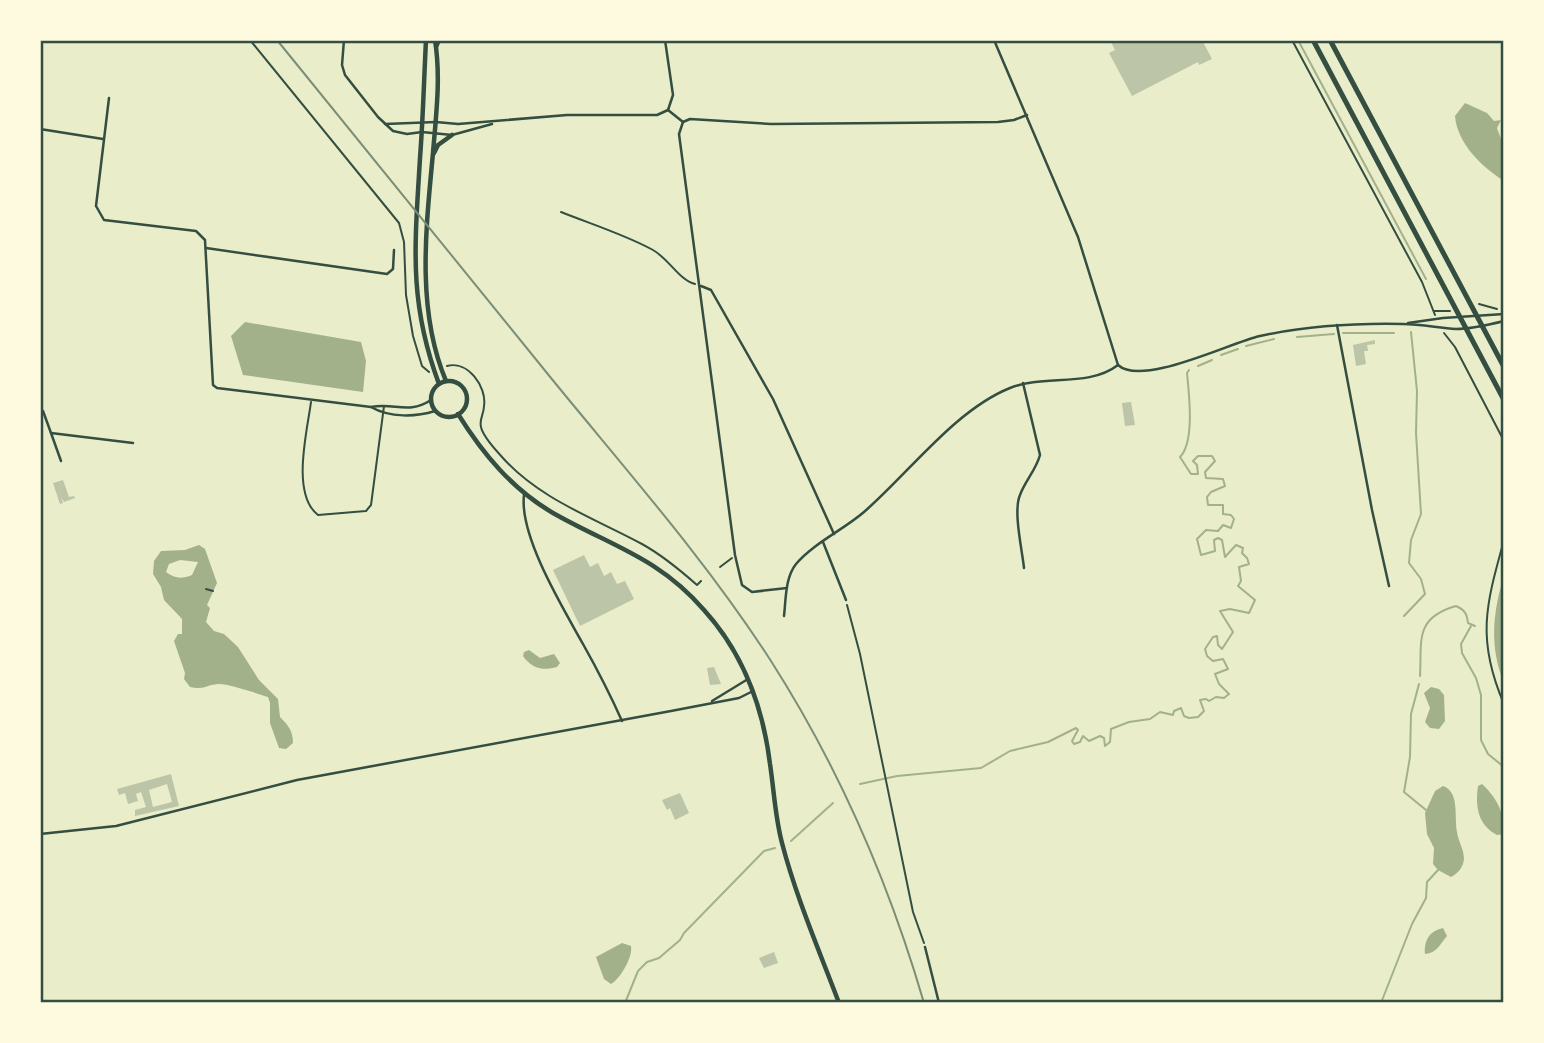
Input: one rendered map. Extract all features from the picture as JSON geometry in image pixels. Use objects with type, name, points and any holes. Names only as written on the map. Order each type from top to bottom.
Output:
[{"type":"highway","points":[[1313,40],[1504,400]]},
{"type":"highway","points":[[1330,40],[1504,367]]},
{"type":"main road","points":[[426,40],[415,280],[421,324],[439,384]]},
{"type":"main road","points":[[438,40],[439,78],[425,288],[432,341],[446,381]]},
{"type":"main road","points":[[433,157],[438,145],[452,135]]},
{"type":"main road","points":[[446,381],[459,384],[466,392],[467,403],[458,414],[446,417],[435,411],[431,400],[434,389],[446,381]]},
{"type":"main road","points":[[458,414],[485,453],[524,492],[553,512],[642,557],[673,579],[718,627],[748,679],[760,710],[782,842],[839,1003]]},
{"type":"street","points":[[344,40],[342,65],[345,75],[385,124],[401,133],[452,135],[498,122]]},
{"type":"street","points":[[385,124],[458,124],[567,115],[657,115],[668,110],[673,95],[665,40]]},
{"type":"street","points":[[994,40],[1079,237],[1118,365],[1129,371],[1152,370],[1195,359],[1242,340],[1338,325],[1404,324],[1466,328],[1504,321]]},
{"type":"street","points":[[109,99],[96,205],[104,220],[196,231],[205,240],[213,385],[216,388],[371,407],[384,405],[412,408],[420,407],[431,400]]},
{"type":"street","points":[[668,110],[683,122]]},
{"type":"street","points":[[787,588],[752,592],[746,590],[742,586],[735,555],[679,134],[683,122],[690,118],[771,124],[998,122],[1027,115]]},
{"type":"street","points":[[40,129],[103,139]]},
{"type":"street","points":[[206,248],[387,274],[393,269],[394,250]]},
{"type":"street","points":[[700,286],[711,290],[773,399],[834,534]]},
{"type":"street","points":[[1404,324],[1475,314],[1504,314]]},
{"type":"street","points":[[1338,325],[1372,510],[1389,586]]},
{"type":"street","points":[[784,616],[787,588],[794,567],[863,513],[965,417],[995,396],[1023,383],[1100,375],[1118,365]]},
{"type":"street","points":[[1023,383],[1040,455],[1017,504],[1024,568]]},
{"type":"street","points":[[371,407],[383,412],[422,416],[435,411]]},
{"type":"street","points":[[43,411],[61,461]]},
{"type":"street","points":[[51,433],[132,442]]},
{"type":"street","points":[[524,492],[525,515],[542,564],[559,603],[600,675],[622,721]]},
{"type":"street","points":[[823,542],[846,600]]},
{"type":"street","points":[[709,703],[748,679]]},
{"type":"street","points":[[40,835],[116,826],[297,780],[622,721],[739,698],[753,691]]},
{"type":"street","points":[[925,947],[939,1003]]},
{"type":"lane","points":[[311,401],[302,482],[313,511],[318,515],[366,511],[372,505],[384,405]]},
{"type":"path","points":[[250,40],[399,223],[404,242],[406,295],[413,336],[424,370],[434,371]]},
{"type":"path","points":[[1292,40],[1422,282],[1433,311]]},
{"type":"path","points":[[561,212],[653,250],[671,263],[686,282],[700,286]]},
{"type":"path","points":[[1455,347],[1504,441]]},
{"type":"path","points":[[440,368],[456,364],[473,374],[484,398],[481,430],[514,470],[568,507],[643,544],[672,563],[697,585],[701,581]]},
{"type":"path","points":[[1504,540],[1492,583],[1486,624],[1487,656],[1504,704]]},
{"type":"path","points":[[720,566],[735,555]]},
{"type":"path","points":[[206,589],[213,592]]},
{"type":"path","points":[[846,600],[860,654],[913,912],[925,947]]},
{"type":"shaded area","points":[[1465,103],[1487,113],[1494,121],[1501,120],[1497,128],[1504,147],[1504,181],[1479,161],[1460,136],[1455,116]]},
{"type":"shaded area","points":[[245,322],[361,342],[366,361],[363,392],[243,375],[231,336]]},
{"type":"shaded area","points":[[199,545],[205,549],[217,583],[207,605],[210,608],[206,622],[214,631],[224,634],[238,647],[259,680],[278,699],[280,717],[290,728],[293,739],[293,743],[286,749],[279,748],[270,723],[268,697],[222,684],[190,687],[184,679],[185,673],[174,641],[178,634],[182,634],[182,619],[164,600],[161,587],[153,574],[154,561],[161,551],[185,550]],"holes":[[[180,560],[198,562],[192,575],[182,578],[166,572],[169,564]]]},
{"type":"shaded area","points":[[1504,575],[1501,629],[1504,683],[1496,656],[1494,629]]},
{"type":"shaded area","points":[[529,650],[540,658],[554,654],[560,663],[552,668],[534,666],[523,656],[524,652]]},
{"type":"shaded area","points":[[1431,687],[1439,689],[1444,695],[1445,721],[1439,729],[1430,728],[1425,722],[1430,708],[1424,693]]},
{"type":"shaded area","points":[[1482,784],[1499,807],[1504,834],[1497,835],[1491,831],[1479,815],[1478,786]]},
{"type":"shaded area","points":[[1443,786],[1454,799],[1457,832],[1464,855],[1461,868],[1451,877],[1433,864],[1434,848],[1427,834],[1425,813],[1435,791]]},
{"type":"shaded area","points":[[1443,928],[1447,936],[1435,950],[1425,954],[1428,937]]},
{"type":"shaded area","points":[[622,943],[631,946],[630,956],[622,973],[611,984],[604,979],[596,957]]},
{"type":"building","points":[[1110,40],[1202,40],[1212,59],[1199,65],[1198,62],[1132,96],[1109,53],[1115,50]]},
{"type":"building","points":[[1375,340],[1375,344],[1367,345],[1368,351],[1364,351],[1366,364],[1356,366],[1353,345]]},
{"type":"building","points":[[1131,402],[1135,425],[1125,426],[1122,403]]},
{"type":"building","points":[[63,480],[69,497],[75,498],[64,502],[61,497],[63,503],[60,504],[53,483]]},
{"type":"building","points":[[584,555],[590,567],[598,563],[604,576],[611,572],[617,584],[625,581],[634,599],[580,626],[553,570]]},
{"type":"building","points":[[714,667],[721,684],[710,685],[707,668]]},
{"type":"building","points":[[171,774],[179,806],[135,816],[135,810],[146,807],[141,792],[136,794],[138,801],[128,804],[125,793],[119,795],[117,789]],"holes":[[[167,784],[172,802],[153,807],[149,790]]]},
{"type":"building","points":[[680,793],[689,813],[675,820],[670,808],[667,810],[662,800]]},
{"type":"building","points":[[774,952],[778,963],[764,968],[759,958]]},
{"type":"waterway","points":[[1298,40],[1426,279]]},
{"type":"waterway","points":[[1404,616],[1425,594],[1421,579],[1409,563],[1411,540],[1421,514],[1416,433],[1417,391],[1411,332]]},
{"type":"waterway","points":[[1343,333],[1394,333]]},
{"type":"waterway","points":[[1297,337],[1334,334]]},
{"type":"waterway","points":[[1246,346],[1274,339]]},
{"type":"waterway","points":[[1221,355],[1238,349]]},
{"type":"waterway","points":[[1198,366],[1212,360]]},
{"type":"waterway","points":[[860,784],[897,776],[981,768],[1010,751],[1048,742],[1076,728],[1078,730],[1072,741],[1074,744],[1080,742],[1083,736],[1089,741],[1100,736],[1104,738],[1105,746],[1110,742],[1111,729],[1129,722],[1150,719],[1160,712],[1173,715],[1174,711],[1181,708],[1184,716],[1198,717],[1204,711],[1200,700],[1224,698],[1229,694],[1219,684],[1215,674],[1228,669],[1223,659],[1213,661],[1207,656],[1205,649],[1213,637],[1217,636],[1218,645],[1222,649],[1233,632],[1220,611],[1230,609],[1249,613],[1255,600],[1238,586],[1241,581],[1239,567],[1249,564],[1242,553],[1243,548],[1236,545],[1225,557],[1222,540],[1218,538],[1214,540],[1215,551],[1201,555],[1197,539],[1206,530],[1218,531],[1223,525],[1231,528],[1234,519],[1231,515],[1223,514],[1223,505],[1208,505],[1207,497],[1211,492],[1225,486],[1223,479],[1206,478],[1205,472],[1215,461],[1212,456],[1198,456],[1193,461],[1197,465],[1198,474],[1191,474],[1180,457],[1188,440],[1189,370]]},
{"type":"waterway","points":[[1420,676],[1423,632],[1433,617],[1456,606],[1465,613],[1468,623],[1475,626]]},
{"type":"waterway","points":[[1471,626],[1461,644],[1462,653],[1476,678],[1481,695],[1481,740],[1488,754],[1504,767]]},
{"type":"waterway","points":[[1419,684],[1411,714],[1410,757],[1404,792],[1426,810]]},
{"type":"waterway","points":[[791,841],[833,803]]},
{"type":"waterway","points":[[625,1003],[638,971],[680,940],[764,851],[775,848]]},
{"type":"waterway","points":[[1381,1003],[1412,924],[1426,898],[1427,882],[1438,870]]},
{"type":"railway","points":[[277,40],[665,516],[720,587],[771,661],[818,742],[860,826],[895,914],[924,1003]]}]
